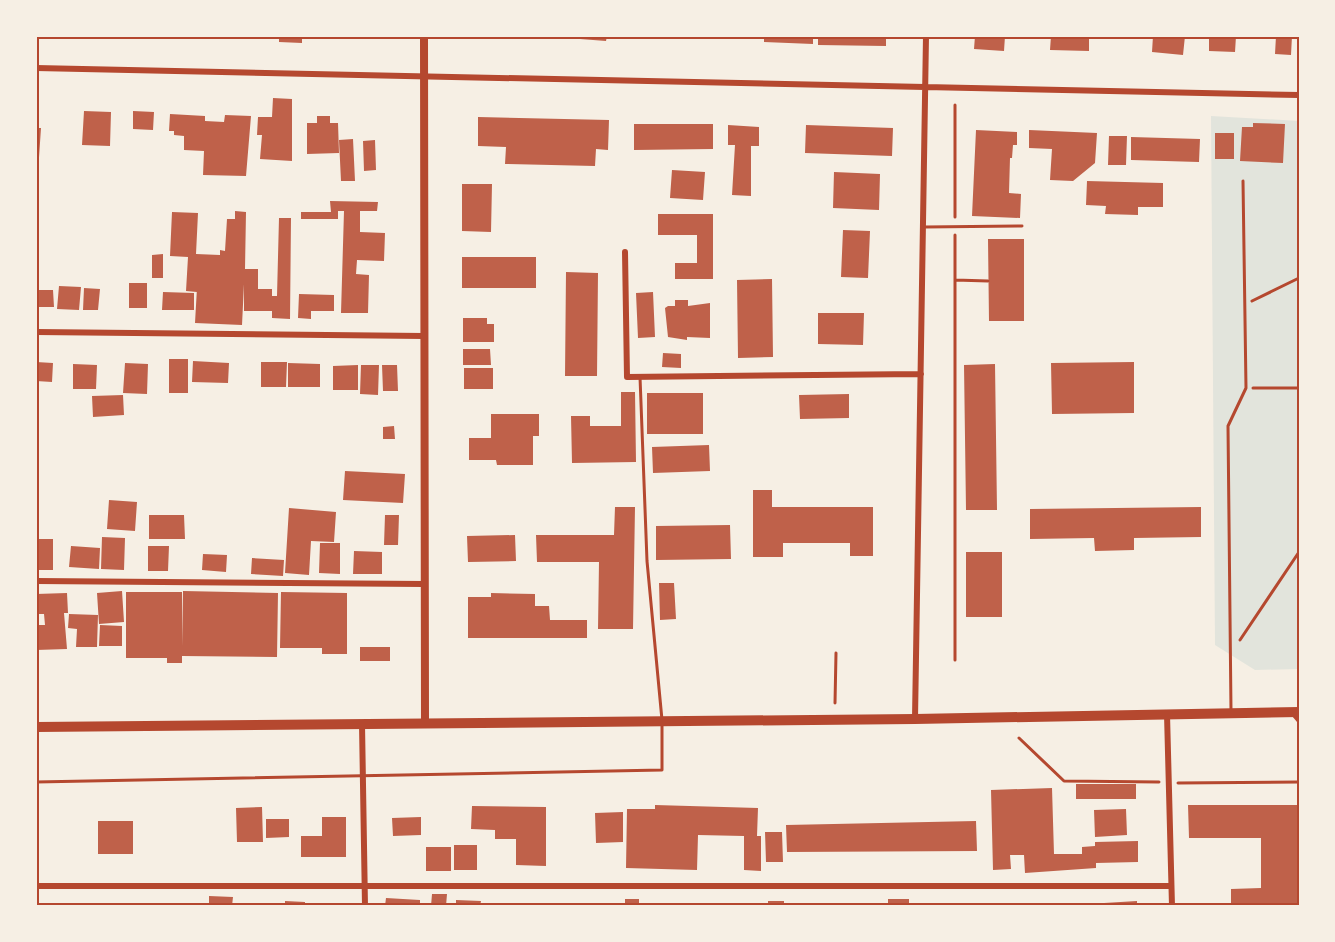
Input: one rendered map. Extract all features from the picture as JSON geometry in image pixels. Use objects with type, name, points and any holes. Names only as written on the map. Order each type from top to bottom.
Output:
[{"type":"main road","points":[[36,726],[915,719],[1295,712]]},
{"type":"street","points":[[424,36],[425,723]]},
{"type":"street","points":[[915,719],[926,36]]},
{"type":"street","points":[[36,68],[1299,95]]},
{"type":"street","points":[[625,252],[627,377],[921,374]]},
{"type":"street","points":[[36,332],[424,336]]},
{"type":"street","points":[[36,581],[424,584]]},
{"type":"street","points":[[1167,714],[1172,906]]},
{"type":"street","points":[[362,724],[365,906]]},
{"type":"street","points":[[36,886],[1171,886]]},
{"type":"lane","points":[[1231,714],[1228,426],[1246,388],[1243,181]]},
{"type":"lane","points":[[923,227],[1022,226]]},
{"type":"lane","points":[[36,782],[662,770],[662,720],[647,561],[640,377]]},
{"type":"lane","points":[[1295,712],[1299,722]]},
{"type":"path","points":[[955,105],[955,660]]},
{"type":"path","points":[[1244,305],[1299,278]]},
{"type":"path","points":[[955,280],[988,280]]},
{"type":"path","points":[[1246,388],[1299,388]]},
{"type":"path","points":[[1230,655],[1299,552]]},
{"type":"path","points":[[836,653],[836,703]]},
{"type":"path","points":[[1019,738],[1064,781],[1148,780],[1169,784],[1299,782]]},
{"type":"shaded area","points":[[1211,116],[1299,121],[1299,669],[1255,670],[1215,645]]},
{"type":"building","points":[[279,36],[302,36],[302,43],[279,42]]},
{"type":"building","points":[[580,36],[607,36],[606,41],[580,39]]},
{"type":"building","points":[[627,36],[652,36],[652,39],[627,39]]},
{"type":"building","points":[[764,36],[813,36],[813,44],[764,42]]},
{"type":"building","points":[[818,36],[886,36],[886,46],[818,45]]},
{"type":"building","points":[[975,36],[1005,36],[1004,51],[974,49]]},
{"type":"building","points":[[1051,36],[1089,36],[1089,51],[1050,50]]},
{"type":"building","points":[[1153,36],[1185,36],[1183,55],[1152,52]]},
{"type":"building","points":[[1209,36],[1236,36],[1235,52],[1209,51]]},
{"type":"building","points":[[1276,36],[1292,36],[1291,55],[1275,54]]},
{"type":"building","points":[[273,98],[292,99],[292,161],[260,159],[262,135],[257,135],[258,117],[272,117]]},
{"type":"building","points":[[84,111],[111,112],[110,146],[82,145]]},
{"type":"building","points":[[133,111],[154,112],[153,130],[133,129]]},
{"type":"building","points":[[170,114],[205,116],[205,121],[224,122],[225,115],[251,116],[246,176],[203,175],[204,151],[184,150],[184,136],[174,135],[174,131],[169,131]]},
{"type":"building","points":[[317,116],[330,116],[330,123],[338,123],[339,153],[307,154],[307,123],[317,123]]},
{"type":"building","points":[[478,117],[609,120],[608,150],[596,149],[595,166],[505,164],[506,147],[478,146]]},
{"type":"building","points":[[1253,123],[1285,124],[1283,163],[1240,161],[1242,127],[1253,127]]},
{"type":"building","points":[[634,124],[713,124],[713,149],[634,150]]},
{"type":"building","points":[[728,125],[759,127],[759,146],[751,146],[751,196],[732,195],[735,145],[728,145]]},
{"type":"building","points":[[806,125],[893,128],[892,156],[805,153]]},
{"type":"building","points":[[36,128],[41,128],[38,172],[36,172]]},
{"type":"building","points":[[976,130],[1017,132],[1017,145],[1013,145],[1012,158],[1010,158],[1009,193],[1021,194],[1020,218],[972,216]]},
{"type":"building","points":[[1029,130],[1097,133],[1095,163],[1073,181],[1050,180],[1052,149],[1029,148]]},
{"type":"building","points":[[1215,133],[1234,133],[1234,159],[1215,159]]},
{"type":"building","points":[[1109,136],[1127,136],[1126,165],[1108,165]]},
{"type":"building","points":[[1131,137],[1200,139],[1199,162],[1131,160]]},
{"type":"building","points":[[353,139],[355,181],[341,181],[339,140]]},
{"type":"building","points":[[375,140],[376,170],[364,171],[363,141]]},
{"type":"building","points":[[672,170],[705,172],[703,200],[670,198]]},
{"type":"building","points":[[834,172],[880,174],[879,210],[833,208]]},
{"type":"building","points":[[1087,181],[1163,183],[1163,207],[1138,207],[1138,215],[1105,214],[1106,206],[1086,205]]},
{"type":"building","points":[[462,184],[492,184],[491,232],[462,231]]},
{"type":"building","points":[[330,201],[378,202],[377,211],[360,211],[360,232],[385,233],[384,261],[357,260],[356,274],[369,275],[368,313],[341,313],[344,211],[338,211],[338,219],[301,219],[301,212],[331,212]]},
{"type":"building","points":[[235,211],[246,212],[245,269],[258,269],[258,289],[272,289],[272,296],[277,296],[279,218],[291,218],[290,319],[272,318],[272,311],[244,311],[244,284],[242,325],[195,323],[197,292],[186,291],[188,257],[170,256],[172,212],[198,213],[196,254],[220,255],[220,250],[225,251],[227,219],[235,219]]},
{"type":"building","points":[[658,214],[713,214],[713,279],[675,279],[675,263],[697,263],[697,235],[658,235]]},
{"type":"building","points":[[843,230],[870,231],[868,278],[841,277]]},
{"type":"building","points":[[988,239],[1024,239],[1024,321],[989,321]]},
{"type":"building","points":[[163,254],[163,278],[152,278],[152,255]]},
{"type":"building","points":[[462,257],[536,257],[536,288],[462,288]]},
{"type":"building","points":[[566,272],[598,273],[597,376],[565,376]]},
{"type":"building","points":[[772,279],[773,357],[738,358],[737,280]]},
{"type":"building","points":[[129,283],[147,283],[147,308],[129,308]]},
{"type":"building","points":[[59,286],[81,287],[79,310],[57,309]]},
{"type":"building","points":[[84,288],[100,289],[98,310],[83,310]]},
{"type":"building","points":[[36,290],[53,290],[54,307],[36,307]]},
{"type":"building","points":[[163,292],[194,293],[194,310],[162,310]]},
{"type":"building","points":[[653,292],[655,337],[638,338],[636,293]]},
{"type":"building","points":[[299,294],[334,295],[334,311],[311,311],[311,319],[298,318]]},
{"type":"building","points":[[675,300],[688,300],[688,306],[710,303],[710,338],[687,337],[687,340],[668,337],[665,308],[675,306]]},
{"type":"building","points":[[818,313],[864,313],[863,345],[818,344]]},
{"type":"building","points":[[463,318],[487,318],[487,324],[494,324],[494,342],[463,342]]},
{"type":"building","points":[[463,349],[490,349],[491,365],[463,365]]},
{"type":"building","points":[[663,353],[681,354],[681,368],[662,367]]},
{"type":"building","points":[[169,359],[188,359],[188,393],[169,393]]},
{"type":"building","points":[[193,361],[229,363],[228,383],[192,382]]},
{"type":"building","points":[[36,362],[53,363],[52,382],[36,381]]},
{"type":"building","points":[[261,362],[287,362],[286,387],[261,387]]},
{"type":"building","points":[[1134,362],[1134,413],[1052,414],[1051,363]]},
{"type":"building","points":[[125,363],[148,364],[147,394],[123,393]]},
{"type":"building","points":[[288,363],[320,364],[320,387],[288,387]]},
{"type":"building","points":[[73,364],[97,365],[96,389],[73,389]]},
{"type":"building","points":[[995,364],[997,510],[966,510],[964,365]]},
{"type":"building","points":[[358,365],[358,390],[333,390],[333,366]]},
{"type":"building","points":[[361,365],[379,365],[378,395],[360,394]]},
{"type":"building","points":[[382,365],[397,365],[398,391],[383,391]]},
{"type":"building","points":[[464,368],[493,368],[493,389],[464,389]]},
{"type":"building","points":[[621,392],[635,392],[636,462],[572,463],[571,416],[590,416],[590,426],[621,426]]},
{"type":"building","points":[[647,393],[703,393],[703,434],[647,434]]},
{"type":"building","points":[[849,394],[849,418],[800,419],[799,395]]},
{"type":"building","points":[[123,395],[124,415],[93,417],[92,396]]},
{"type":"building","points":[[491,414],[539,414],[539,436],[533,436],[533,465],[497,465],[496,460],[469,460],[469,438],[491,438]]},
{"type":"building","points":[[394,426],[395,439],[383,439],[383,427]]},
{"type":"building","points":[[709,445],[710,471],[653,473],[652,447]]},
{"type":"building","points":[[345,471],[405,474],[403,503],[343,500]]},
{"type":"building","points":[[753,490],[772,490],[772,507],[873,507],[873,556],[850,556],[850,543],[783,543],[783,557],[753,557]]},
{"type":"building","points":[[109,500],[137,502],[135,531],[107,529]]},
{"type":"building","points":[[615,507],[635,507],[633,629],[598,629],[599,562],[537,562],[536,535],[614,535]]},
{"type":"building","points":[[1201,507],[1201,537],[1134,538],[1134,550],[1095,551],[1094,538],[1030,539],[1030,509]]},
{"type":"building","points":[[289,508],[336,512],[334,542],[311,541],[309,575],[285,573]]},
{"type":"building","points":[[149,515],[184,515],[185,539],[149,539]]},
{"type":"building","points":[[385,515],[399,515],[398,545],[384,545]]},
{"type":"building","points":[[730,525],[731,559],[656,560],[656,526]]},
{"type":"building","points":[[515,535],[516,561],[468,562],[467,536]]},
{"type":"building","points":[[102,537],[125,538],[124,570],[101,569]]},
{"type":"building","points":[[36,539],[53,539],[53,570],[36,570]]},
{"type":"building","points":[[320,543],[340,543],[340,574],[319,573]]},
{"type":"building","points":[[71,546],[100,548],[99,569],[69,567]]},
{"type":"building","points":[[148,546],[169,546],[168,571],[148,571]]},
{"type":"building","points":[[354,551],[382,552],[382,574],[353,574]]},
{"type":"building","points":[[966,552],[1002,552],[1002,617],[966,617]]},
{"type":"building","points":[[203,554],[227,555],[226,572],[202,570]]},
{"type":"building","points":[[252,558],[284,560],[283,576],[251,574]]},
{"type":"building","points":[[659,583],[674,583],[676,619],[660,620]]},
{"type":"building","points":[[122,591],[124,622],[99,624],[97,593]]},
{"type":"building","points":[[183,591],[278,593],[277,657],[182,656],[182,663],[167,663],[167,658],[126,658],[126,592],[182,592],[182,646]]},
{"type":"building","points":[[281,592],[347,593],[347,654],[322,654],[322,648],[280,648]]},
{"type":"building","points":[[67,593],[68,613],[64,613],[67,649],[36,650],[36,625],[45,625],[44,614],[36,614],[36,594]]},
{"type":"building","points":[[491,593],[535,594],[535,606],[549,606],[550,620],[587,620],[587,638],[468,638],[468,597],[491,597]]},
{"type":"building","points":[[69,614],[98,615],[97,647],[76,647],[77,629],[68,628]]},
{"type":"building","points":[[100,625],[122,626],[122,646],[99,646]]},
{"type":"building","points":[[360,647],[390,647],[390,661],[360,661]]},
{"type":"building","points":[[1076,784],[1136,784],[1136,799],[1076,799]]},
{"type":"building","points":[[1052,788],[1054,854],[1082,854],[1082,847],[1095,846],[1095,842],[1138,841],[1138,862],[1096,863],[1096,868],[1025,873],[1024,855],[1010,855],[1011,869],[993,870],[991,790]]},
{"type":"building","points":[[655,805],[758,808],[757,836],[761,836],[761,871],[744,870],[744,836],[698,835],[697,870],[626,868],[627,809],[655,809]]},
{"type":"building","points":[[1188,805],[1299,805],[1299,905],[1231,905],[1231,889],[1261,888],[1261,838],[1189,838]]},
{"type":"building","points":[[472,806],[546,807],[546,866],[516,865],[516,839],[495,839],[495,830],[471,829]]},
{"type":"building","points":[[262,807],[263,842],[237,842],[236,808]]},
{"type":"building","points":[[1126,809],[1127,835],[1095,837],[1094,810]]},
{"type":"building","points":[[623,812],[623,842],[596,843],[595,813]]},
{"type":"building","points":[[322,817],[346,817],[346,857],[301,857],[301,836],[322,836]]},
{"type":"building","points":[[421,817],[421,835],[393,836],[392,818]]},
{"type":"building","points":[[266,819],[289,819],[289,837],[266,838]]},
{"type":"building","points":[[98,821],[133,821],[133,854],[98,854]]},
{"type":"building","points":[[976,821],[977,851],[787,852],[786,825]]},
{"type":"building","points":[[765,832],[782,832],[783,862],[766,862]]},
{"type":"building","points":[[454,845],[477,845],[477,870],[454,870]]},
{"type":"building","points":[[426,847],[451,847],[451,871],[426,871]]},
{"type":"building","points":[[432,894],[447,894],[446,906],[431,906]]},
{"type":"building","points":[[209,896],[233,897],[232,906],[209,906]]},
{"type":"building","points":[[386,898],[420,900],[420,906],[385,906]]},
{"type":"building","points":[[625,899],[639,899],[639,906],[625,906]]},
{"type":"building","points":[[888,899],[909,899],[909,906],[888,906]]},
{"type":"building","points":[[456,900],[481,901],[480,906],[456,906]]},
{"type":"building","points":[[285,901],[305,902],[305,906],[285,906]]},
{"type":"building","points":[[768,901],[784,901],[784,906],[768,906]]},
{"type":"building","points":[[1137,901],[1137,906],[1104,906],[1104,903]]}]
